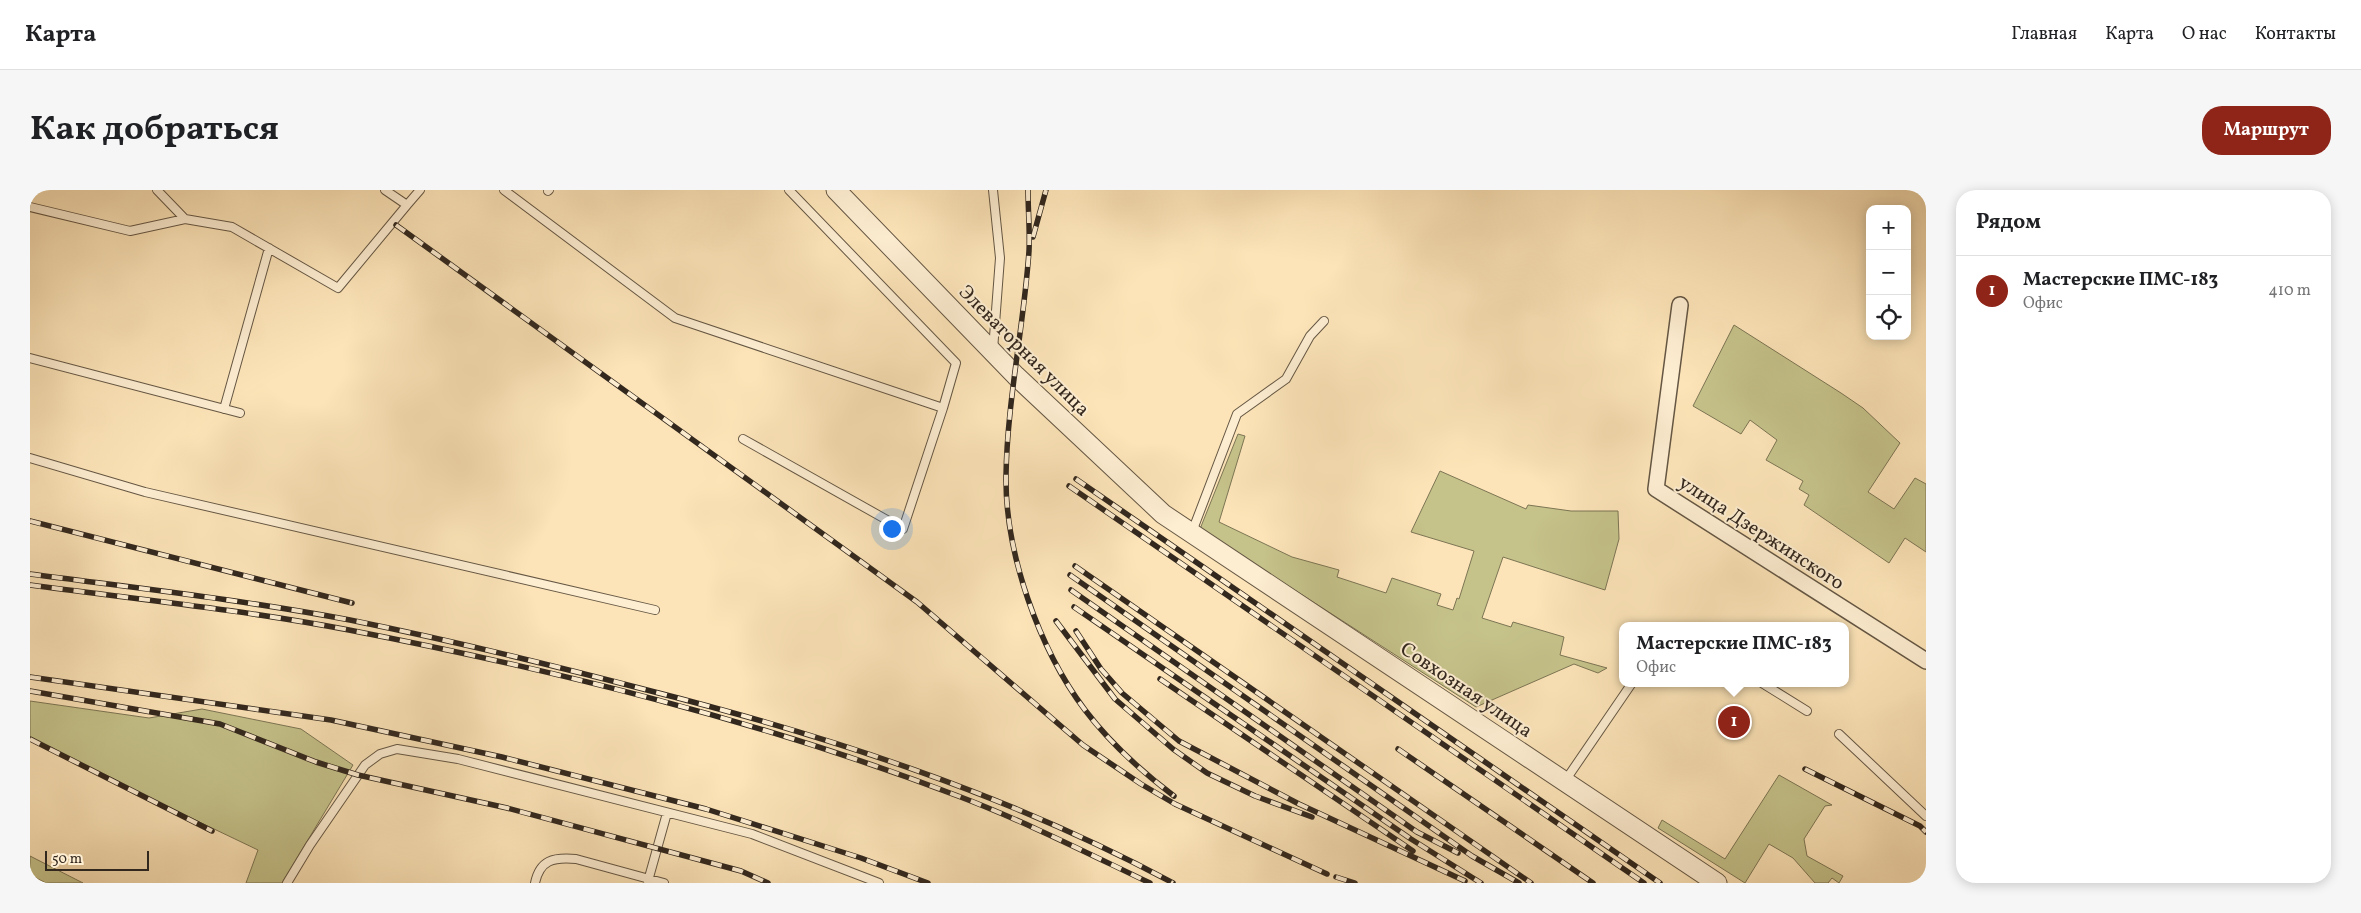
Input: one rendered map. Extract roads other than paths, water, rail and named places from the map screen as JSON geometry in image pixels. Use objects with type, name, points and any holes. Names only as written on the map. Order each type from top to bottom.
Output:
[{"type":"street","name":"Элеваторная улица","points":[[836,190],[993,353],[1163,514],[1191,533]]},
{"type":"street","name":"улица Дзержинского","points":[[1680,305],[1656,489],[1926,661]]},
{"type":"street","name":"Совхозная улица","points":[[1191,533],[1717,883]]},
{"type":"lane","points":[[157,190],[185,219]]},
{"type":"lane","points":[[385,190],[407,205]]},
{"type":"lane","points":[[30,207],[130,231],[185,219],[232,228],[338,288],[420,190]]},
{"type":"lane","points":[[504,190],[675,318],[944,408]]},
{"type":"lane","points":[[743,439],[903,529],[944,408],[956,363],[789,190]]},
{"type":"lane","points":[[993,190],[1000,258],[993,353]]},
{"type":"lane","points":[[224,409],[269,248]]},
{"type":"lane","points":[[1191,533],[1237,414],[1286,378],[1310,336],[1324,321]]},
{"type":"lane","points":[[30,358],[240,414]]},
{"type":"lane","points":[[30,458],[145,492],[655,610]]},
{"type":"lane","points":[[1565,781],[1629,687]]},
{"type":"lane","points":[[1768,687],[1807,711]]},
{"type":"lane","points":[[1839,734],[1926,816]]},
{"type":"lane","points":[[287,883],[365,765],[380,754],[397,749],[458,758],[752,834],[878,883]]},
{"type":"lane","points":[[648,881],[667,813]]},
{"type":"lane","points":[[534,883],[540,867],[547,862],[565,858],[648,881],[664,883]]},
{"type":"railway","points":[[1028,190],[1029,251],[1027,279],[1009,420],[1006,476],[1007,506],[1018,568],[1040,629],[1053,659],[1068,686],[1085,710],[1115,745],[1138,767],[1174,796]]},
{"type":"railway","points":[[1033,237],[1046,190]]},
{"type":"railway","points":[[396,225],[917,602],[1083,745],[1141,784],[1175,804],[1327,874]]},
{"type":"railway","points":[[1076,479],[1660,883]]},
{"type":"railway","points":[[1069,486],[1644,883]]},
{"type":"railway","points":[[30,521],[352,603]]},
{"type":"railway","points":[[1075,566],[1531,883]]},
{"type":"railway","points":[[30,574],[230,600],[350,620],[610,680],[715,708],[849,748],[916,770],[982,795],[1110,851],[1173,883]]},
{"type":"railway","points":[[1070,575],[1472,856],[1519,883]]},
{"type":"railway","points":[[30,585],[230,611],[349,630],[504,662],[657,700],[809,744],[958,796],[1031,827],[1150,883]]},
{"type":"railway","points":[[1071,590],[1417,832],[1458,853]]},
{"type":"railway","points":[[1074,607],[1411,839],[1481,883]]},
{"type":"railway","points":[[1056,621],[1115,699],[1173,749],[1207,773],[1255,796],[1312,817]]},
{"type":"railway","points":[[1076,631],[1101,669],[1122,693],[1179,741],[1299,804],[1465,881]]},
{"type":"railway","points":[[30,677],[331,720],[502,757],[706,809],[861,858],[928,883]]},
{"type":"railway","points":[[1160,679],[1413,851]]},
{"type":"railway","points":[[30,691],[220,724],[316,762],[358,775],[507,808],[741,871],[768,883]]},
{"type":"railway","points":[[30,739],[212,831]]},
{"type":"railway","points":[[1398,749],[1593,883]]},
{"type":"railway","points":[[1805,769],[1920,826],[1926,832]]},
{"type":"railway","points":[[1336,877],[1355,883]]},
{"type":"place","name":"Мастерские ПМС-183","points":[[1734,722]]}]
